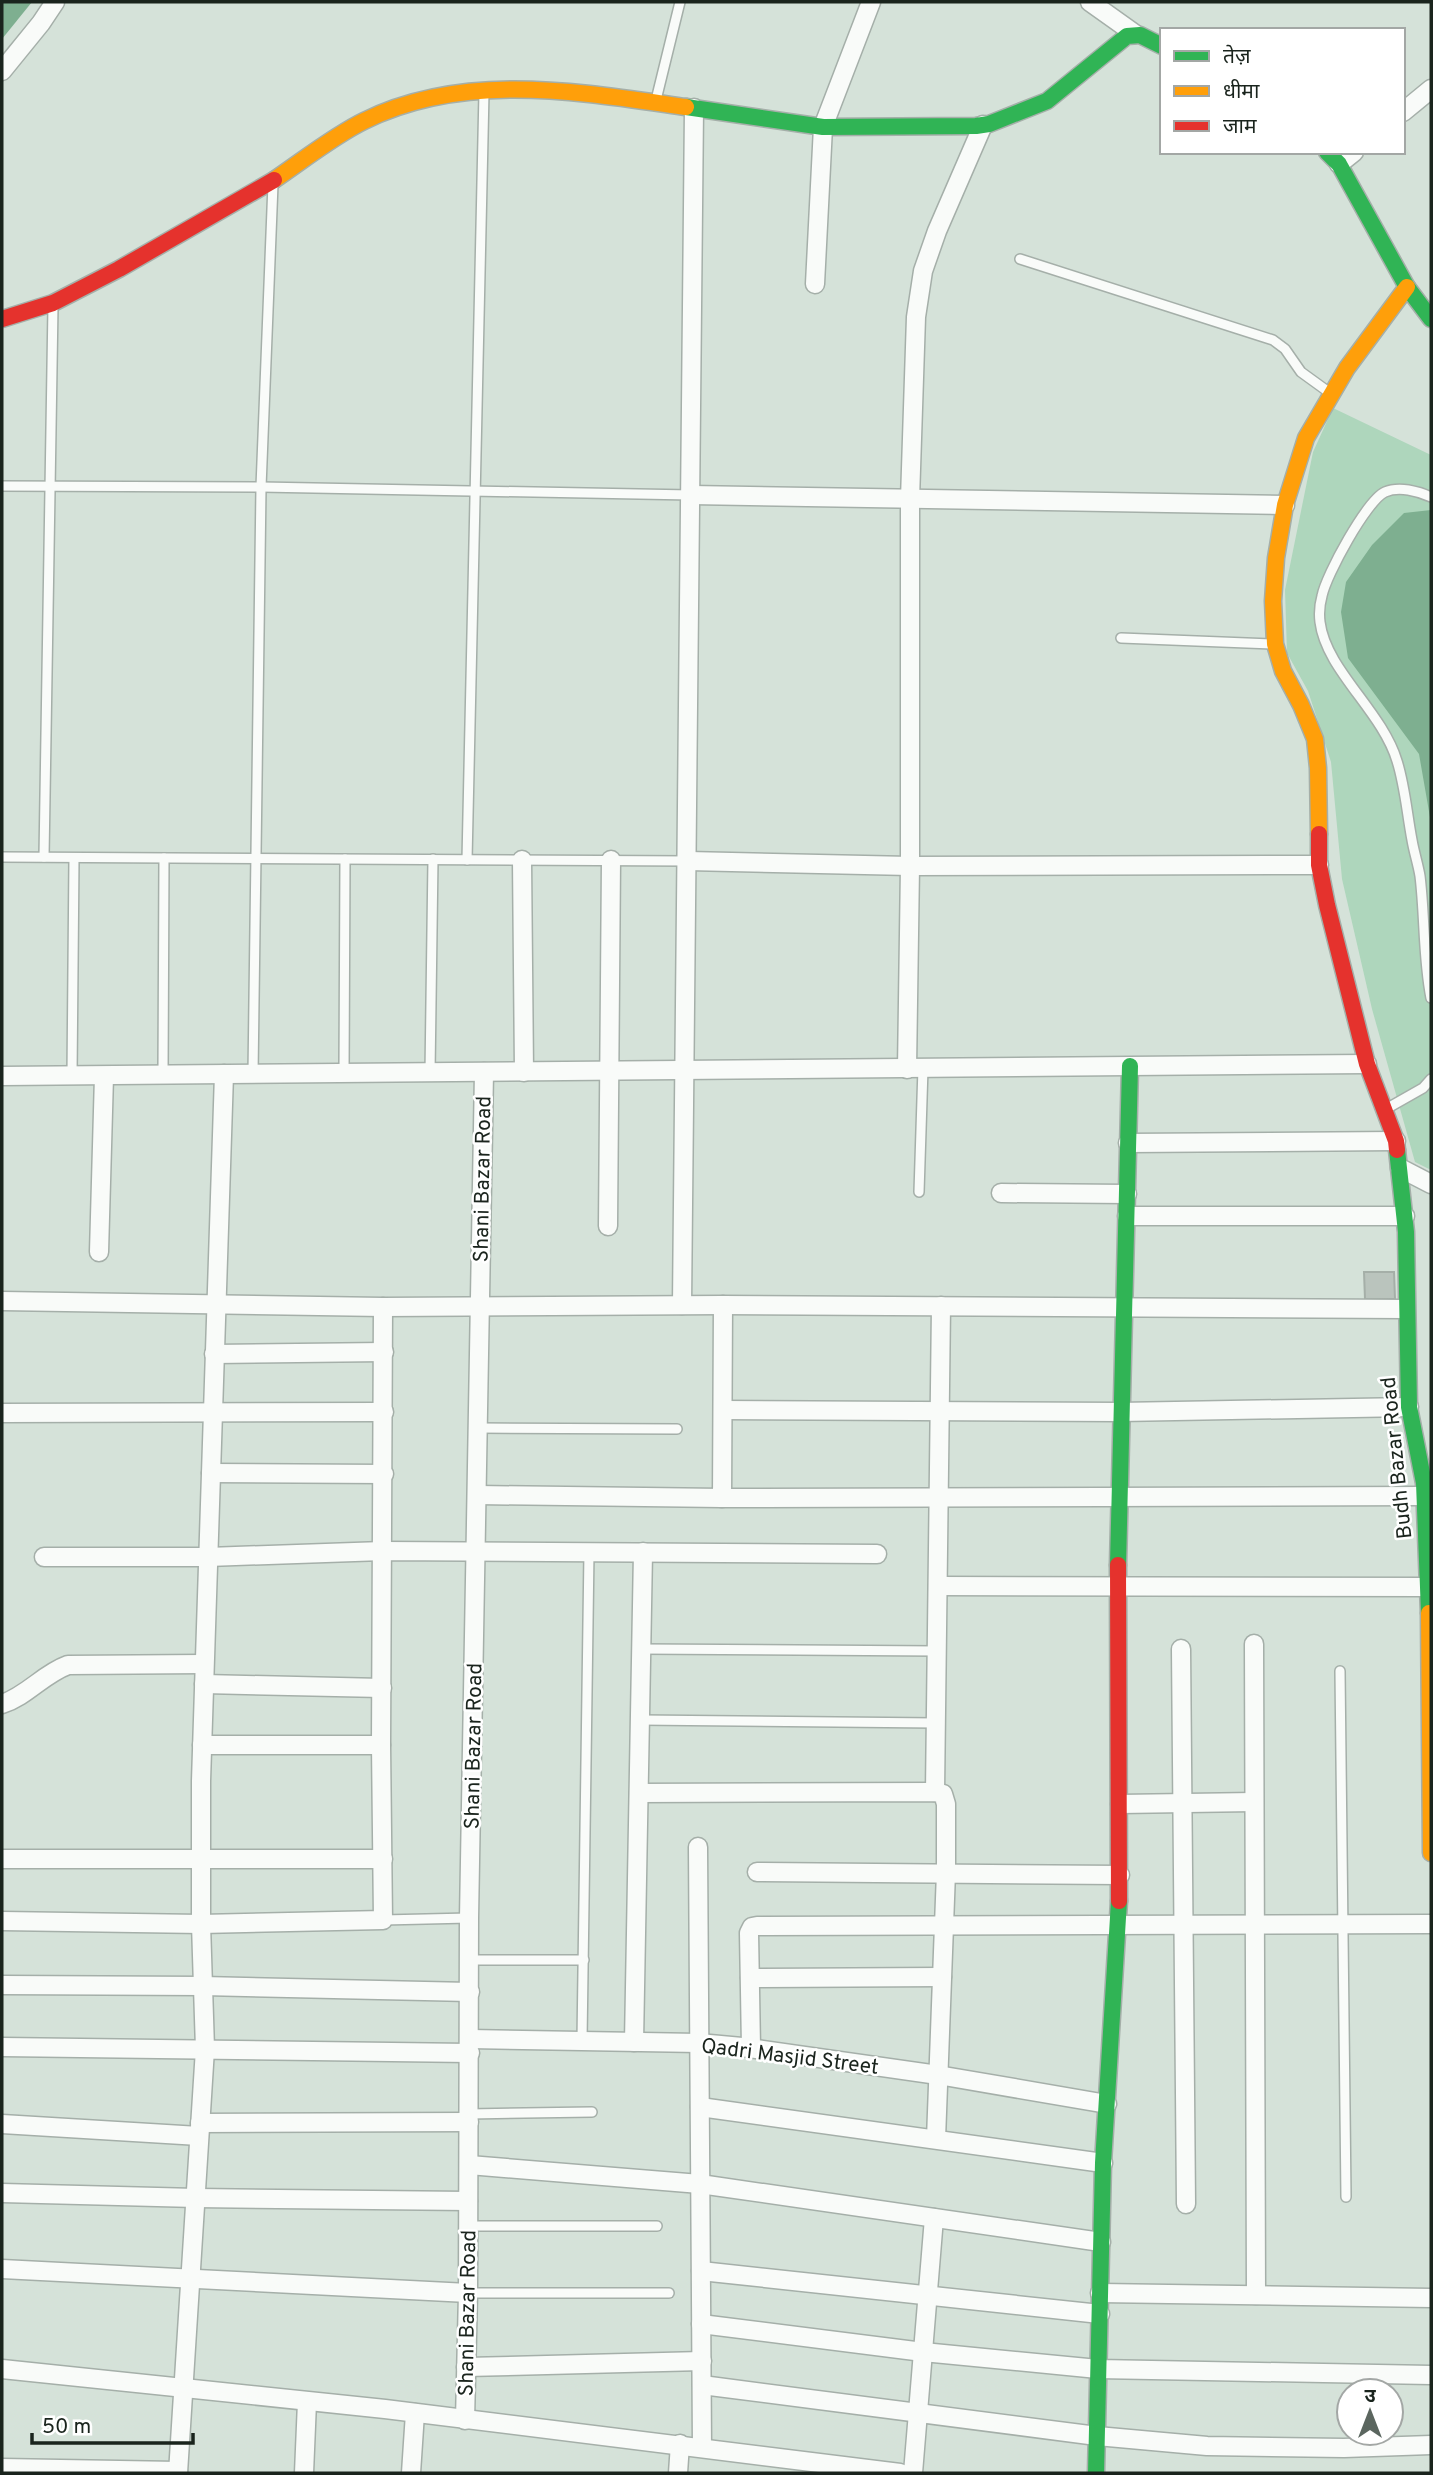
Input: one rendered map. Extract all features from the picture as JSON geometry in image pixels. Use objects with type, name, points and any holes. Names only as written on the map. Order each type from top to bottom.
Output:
[{"type":"street","points":[[2,71],[55,2]]},
{"type":"street","points":[[815,284],[822,127],[871,2]]},
{"type":"street","points":[[1090,2],[1135,34],[1160,45]]},
{"type":"street","points":[[2,320],[53,303],[119,269],[274,180],[364,121],[385,111],[424,99],[485,89],[524,89],[655,102],[822,127],[983,125],[1047,101],[1126,36],[1135,34]]},
{"type":"street","points":[[1405,110],[1431,89]]},
{"type":"street","points":[[682,1305],[694,108]]},
{"type":"street","points":[[915,1068],[910,866],[910,499],[916,317],[923,271],[937,231],[983,125]]},
{"type":"street","points":[[1333,158],[1407,288],[1431,319]]},
{"type":"street","name":"Budh Bazar Road","points":[[1407,288],[1347,368],[1306,438],[1285,505],[1272,601],[1275,644],[1283,671],[1315,739],[1319,865],[1367,1064],[1396,1142],[1400,1168],[1405,1216],[1409,1407],[1424,1496],[1430,1575],[1431,1853]]},
{"type":"street","points":[[691,495],[1285,505]]},
{"type":"street","points":[[522,860],[524,1072]]},
{"type":"street","points":[[608,1226],[611,860]]},
{"type":"street","points":[[688,861],[910,866],[1319,865]]},
{"type":"street","points":[[2,1076],[1367,1064]]},
{"type":"street","points":[[1096,2473],[1103,2163],[1119,1926],[1117,1586],[1130,1066]]},
{"type":"street","name":"Shani Bazar Road","points":[[465,2420],[469,1918],[484,1072]]},
{"type":"street","points":[[2,2468],[178,2472],[205,2049],[200,1861],[202,1745],[223,1074]]},
{"type":"street","points":[[99,1252],[104,1076]]},
{"type":"street","points":[[1128,1143],[1396,1142]]},
{"type":"street","points":[[1400,1168],[1431,1184]]},
{"type":"street","points":[[1001,1193],[1127,1194]]},
{"type":"street","points":[[1127,1216],[1405,1216]]},
{"type":"street","points":[[2,1301],[383,1307],[723,1305],[1405,1309]]},
{"type":"street","points":[[722,1498],[723,1305]]},
{"type":"street","points":[[935,1791],[941,1306]]},
{"type":"street","points":[[2,1921],[201,1924],[383,1920],[383,1307]]},
{"type":"street","points":[[214,1354],[384,1352]]},
{"type":"street","points":[[724,1410],[1120,1412],[1409,1407]]},
{"type":"street","points":[[2,1413],[384,1412]]},
{"type":"street","points":[[211,1473],[384,1474]]},
{"type":"street","points":[[478,1496],[1424,1496]]},
{"type":"street","points":[[44,1557],[208,1557],[383,1551],[877,1554]]},
{"type":"street","points":[[634,2042],[643,1552]]},
{"type":"street","points":[[938,1586],[1117,1586],[1430,1575]]},
{"type":"street","points":[[1254,1644],[1256,2295]]},
{"type":"street","points":[[1181,1649],[1186,2204]]},
{"type":"street","points":[[2,1704],[28,1691],[53,1671],[68,1665],[204,1664]]},
{"type":"street","points":[[204,1684],[382,1688]]},
{"type":"street","points":[[202,1745],[382,1745]]},
{"type":"street","points":[[639,1793],[935,1791],[943,1794],[946,1804],[946,1872],[936,2139]]},
{"type":"street","points":[[1120,1804],[1254,1802]]},
{"type":"street","points":[[698,1847],[702,2447]]},
{"type":"street","points":[[2,1859],[383,1859]]},
{"type":"street","points":[[757,1872],[1120,1875]]},
{"type":"street","points":[[751,2048],[749,1933],[752,1927],[757,1926],[1431,1924]]},
{"type":"street","points":[[750,1978],[942,1977]]},
{"type":"street","points":[[2,1985],[470,1992]]},
{"type":"street","name":"Qadri Masjid Street","points":[[2,2047],[205,2049],[470,2046],[582,2041],[699,2043],[938,2075],[1107,2104]]},
{"type":"street","points":[[700,2107],[1103,2163]]},
{"type":"street","points":[[2,2124],[200,2129],[469,2118]]},
{"type":"street","points":[[468,2165],[700,2184],[1101,2242]]},
{"type":"street","points":[[2,2193],[468,2201]]},
{"type":"street","points":[[913,2473],[934,2218]]},
{"type":"street","points":[[2,2269],[468,2293]]},
{"type":"street","points":[[701,2271],[1100,2314]]},
{"type":"street","points":[[1100,2293],[1431,2298]]},
{"type":"street","points":[[701,2324],[923,2352],[1098,2370],[1431,2375]]},
{"type":"street","points":[[466,2367],[702,2361]]},
{"type":"street","points":[[2,2369],[415,2413],[900,2473]]},
{"type":"street","points":[[702,2385],[1097,2436],[1207,2446],[1274,2448],[1431,2445]]},
{"type":"street","points":[[304,2473],[307,2402]]},
{"type":"street","points":[[411,2473],[415,2413]]},
{"type":"street","points":[[678,2473],[680,2444]]},
{"type":"lane","points":[[655,102],[680,2]]},
{"type":"lane","points":[[467,860],[485,89]]},
{"type":"lane","points":[[253,1074],[261,487],[274,180]]},
{"type":"lane","points":[[1020,259],[1273,340],[1285,349],[1301,372],[1332,394]]},
{"type":"lane","points":[[44,857],[53,303]]},
{"type":"lane","points":[[2,485],[691,495]]},
{"type":"lane","points":[[1431,497],[1419,492],[1396,489],[1383,492],[1371,502],[1332,569],[1322,595],[1320,620],[1324,640],[1335,660],[1374,714],[1388,737],[1397,760],[1420,877],[1424,950],[1431,998]]},
{"type":"lane","points":[[1121,638],[1275,644]]},
{"type":"lane","points":[[2,857],[688,861]]},
{"type":"lane","points":[[72,1076],[74,858]]},
{"type":"lane","points":[[163,1075],[164,858]]},
{"type":"lane","points":[[344,1074],[345,859]]},
{"type":"lane","points":[[430,1073],[432,859]]},
{"type":"lane","points":[[915,1068],[919,1192]]},
{"type":"lane","points":[[1384,1110],[1423,1088],[1431,1079]]},
{"type":"lane","points":[[479,1428],[677,1429]]},
{"type":"lane","points":[[582,2041],[589,1552]]},
{"type":"lane","points":[[642,1649],[937,1651]]},
{"type":"lane","points":[[1340,1671],[1346,2197]]},
{"type":"lane","points":[[640,1720],[936,1723]]},
{"type":"lane","points":[[383,1920],[469,1918]]},
{"type":"lane","points":[[470,1960],[583,1960]]},
{"type":"lane","points":[[469,2118],[592,2112]]},
{"type":"lane","points":[[468,2226],[657,2226]]},
{"type":"lane","points":[[468,2293],[669,2293]]},
{"type":"shaded area","points":[[2,2],[32,2],[2,39]]},
{"type":"shaded area","points":[[1333,408],[1431,455],[1431,1170],[1415,1162],[1372,1009],[1342,879],[1331,762],[1308,691],[1287,653],[1285,590],[1313,452]]},
{"type":"shaded area","points":[[1431,510],[1431,823],[1419,754],[1348,658],[1341,612],[1346,582],[1372,545],[1404,513]]},
{"type":"building","points":[[1364,1272],[1394,1272],[1395,1299],[1365,1299]]},
{"type":"traffic: fast","points":[[686,107],[823,127],[976,126],[989,124],[1047,101],[1127,36],[1140,35],[1160,45]]},
{"type":"traffic: fast","points":[[1329,154],[1339,164],[1407,287],[1431,319]]},
{"type":"traffic: fast","points":[[1118,1565],[1130,1066]]},
{"type":"traffic: fast","points":[[1397,1150],[1406,1232],[1409,1407],[1424,1483],[1429,1613]]},
{"type":"traffic: fast","points":[[1096,2473],[1103,2163],[1119,1901]]},
{"type":"traffic: slow","points":[[274,180],[364,121],[402,105],[442,96],[523,90],[605,96],[686,107]]},
{"type":"traffic: slow","points":[[1319,834],[1315,739],[1283,671],[1275,644],[1273,601],[1276,558],[1285,505],[1306,438],[1347,368],[1407,287]]},
{"type":"traffic: slow","points":[[1429,1613],[1431,1853]]},
{"type":"traffic: jam","points":[[2,319],[53,303],[119,269],[274,180]]},
{"type":"traffic: jam","points":[[1319,834],[1319,865],[1327,905],[1367,1064],[1397,1150]]},
{"type":"traffic: jam","points":[[1118,1565],[1119,1901]]}]
